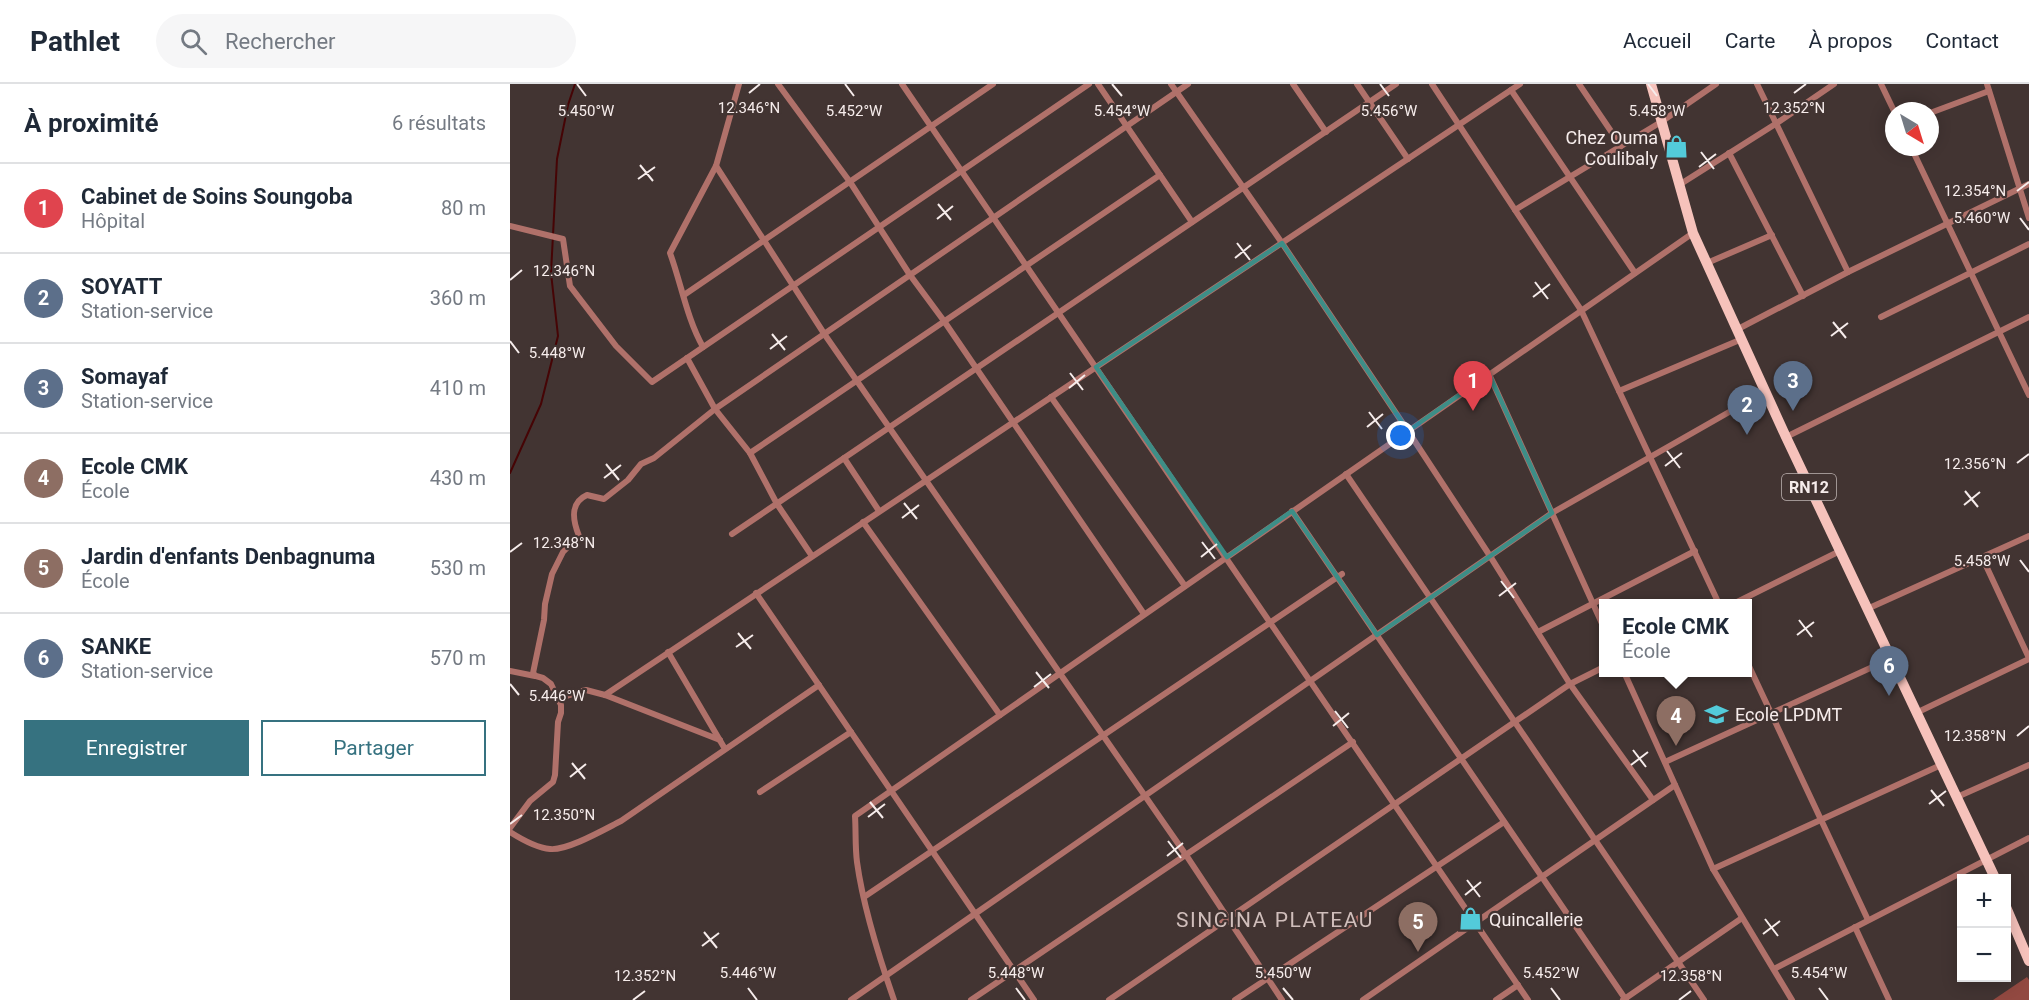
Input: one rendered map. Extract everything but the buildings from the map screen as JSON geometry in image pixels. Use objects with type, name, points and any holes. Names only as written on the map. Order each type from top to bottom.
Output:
[{"type":"main road","name":"RN12","points":[[1651,84],[1693,233],[1786,437],[1993,874]]},
{"type":"main road","points":[[2011,917],[2029,961]]},
{"type":"street","points":[[703,347],[696,334],[670,253],[716,165],[739,84]]},
{"type":"street","points":[[778,84],[850,182],[910,275],[944,321],[1144,614]]},
{"type":"street","points":[[684,295],[993,84]]},
{"type":"street","points":[[510,226],[563,239],[570,286],[616,346],[652,382],[1089,84]]},
{"type":"street","points":[[1098,84],[1192,222]]},
{"type":"street","points":[[1171,84],[1244,187],[1408,431],[1570,684],[1653,800]]},
{"type":"street","points":[[536,676],[533,673],[552,574],[563,552],[579,536],[574,522],[574,507],[577,502],[587,495],[604,499],[611,495],[641,464],[654,458],[715,409],[1188,84]]},
{"type":"street","points":[[1293,84],[1326,132]]},
{"type":"street","points":[[1357,84],[1408,159]]},
{"type":"street","points":[[732,534],[1396,84]]},
{"type":"street","points":[[1432,84],[1581,310],[1717,599]]},
{"type":"street","points":[[605,695],[1520,84]]},
{"type":"street","points":[[1580,84],[1621,146]]},
{"type":"street","points":[[1515,210],[1661,122],[1716,84]]},
{"type":"street","points":[[1757,84],[1848,272]]},
{"type":"street","points":[[1679,185],[1834,84]]},
{"type":"street","points":[[1881,84],[1890,102]]},
{"type":"street","points":[[903,85],[1528,1000]]},
{"type":"street","points":[[1939,109],[1988,87],[2029,218]]},
{"type":"street","points":[[1510,90],[1635,273]]},
{"type":"street","points":[[1730,153],[1803,296]]},
{"type":"street","points":[[1915,156],[2029,395]]},
{"type":"street","points":[[716,165],[825,335],[1186,855],[1282,1000]]},
{"type":"street","points":[[750,453],[1160,175]]},
{"type":"street","points":[[1619,391],[1740,334],[1848,272],[2029,184]]},
{"type":"street","points":[[894,1000],[879,959],[864,897],[857,861],[855,816],[1693,233]]},
{"type":"street","points":[[1707,263],[1772,235]]},
{"type":"street","points":[[1881,317],[2029,244]]},
{"type":"street","points":[[1786,437],[2029,317]]},
{"type":"street","points":[[687,358],[715,409],[750,453],[777,504],[812,556]]},
{"type":"street","points":[[1489,374],[1599,617]]},
{"type":"street","points":[[851,1000],[1552,513],[1766,391]]},
{"type":"street","points":[[1051,397],[1185,586]]},
{"type":"street","points":[[844,458],[879,511]]},
{"type":"street","points":[[1346,474],[1704,1000]]},
{"type":"street","points":[[1292,511],[1339,575],[1377,635],[1624,1000],[1742,918]]},
{"type":"street","points":[[863,522],[1000,715]]},
{"type":"street","points":[[1867,609],[2029,536]]},
{"type":"street","points":[[1603,599],[1695,551]]},
{"type":"street","points":[[1741,599],[1840,551]]},
{"type":"street","points":[[1916,713],[2029,658],[1982,557]]},
{"type":"street","points":[[864,897],[1339,575]]},
{"type":"street","points":[[756,593],[1034,1000]]},
{"type":"street","points":[[1538,632],[1599,601]]},
{"type":"street","points":[[668,652],[726,749]]},
{"type":"street","points":[[1665,762],[1890,659]]},
{"type":"street","points":[[1109,1000],[1570,684],[1599,670]]},
{"type":"street","points":[[510,671],[543,678],[551,684],[561,705],[558,722],[557,766],[553,782],[530,801],[510,830],[550,849],[588,838],[621,821],[819,685]]},
{"type":"street","points":[[1752,673],[1868,920]]},
{"type":"street","points":[[1626,677],[1713,869],[1792,1000]]},
{"type":"street","points":[[559,698],[586,690],[605,695],[720,740]]},
{"type":"street","points":[[760,792],[851,732]]},
{"type":"street","points":[[971,1000],[1353,742]]},
{"type":"street","points":[[1713,869],[1941,765]]},
{"type":"street","points":[[1957,797],[2029,765]]},
{"type":"street","points":[[1363,1000],[1675,785]]},
{"type":"street","points":[[1235,1000],[1504,822]]},
{"type":"street","points":[[1774,969],[2029,838]]},
{"type":"street","points":[[1855,927],[1888,1000]]},
{"type":"street","points":[[1496,1000],[1518,985]]},
{"type":"highlighted area","points":[[1282,243],[1408,431],[1489,374],[1552,513],[1377,635],[1292,511],[1227,557],[1096,367]]},
{"type":"shaded area","points":[[2027,977],[2029,1000],[1993,1000]]},
{"type":"waterway","points":[[510,473],[541,404],[558,336],[551,273],[557,159],[568,105],[575,84]]},
{"type":"place","name":"Chez Ouma Coulibaly","points":[[1676,147]]},
{"type":"place","name":"Cabinet de Soins Soungoba","points":[[1473,411]]},
{"type":"place","name":"Somayaf","points":[[1793,411]]},
{"type":"place","name":"SOYATT","points":[[1747,435]]},
{"type":"place","name":"SANKE","points":[[1889,696]]},
{"type":"place","name":"Ecole LPDMT","points":[[1717,714]]},
{"type":"place","name":"Ecole CMK","points":[[1676,746]]},
{"type":"place","name":"Quincallerie","points":[[1471,919]]},
{"type":"place","name":"Jardin d'enfants Denbagnuma","points":[[1418,952]]},
{"type":"district","name":"SINCINA PLATEAU","points":[[1275,920]]}]
